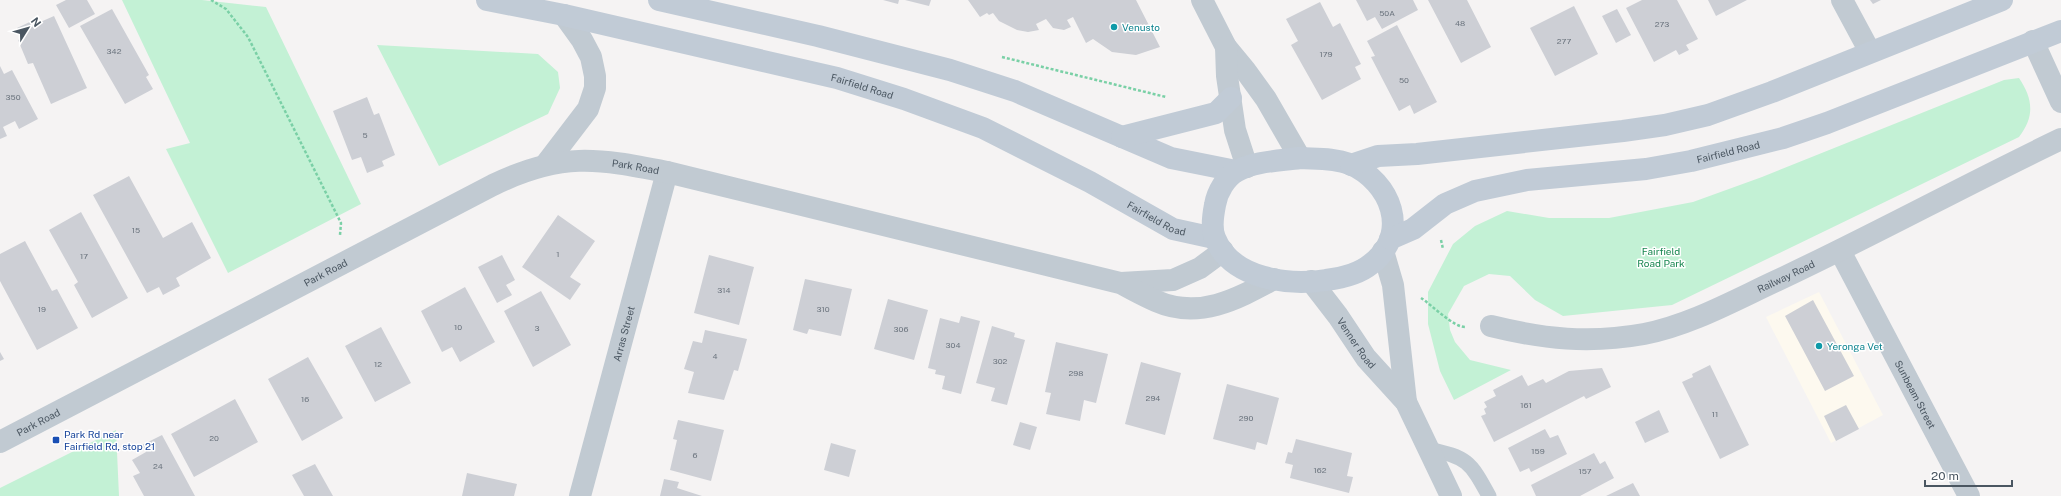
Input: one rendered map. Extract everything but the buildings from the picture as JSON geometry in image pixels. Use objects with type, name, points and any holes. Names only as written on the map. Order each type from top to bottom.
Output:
[{"type":"main road","name":"Fairfield Road","points":[[487,0],[837,78],[904,99],[982,128],[1090,182],[1173,229],[1219,244],[1237,264],[1254,275],[1274,279],[1311,281],[1325,280],[1357,273],[1372,263],[1386,245],[1413,229],[1445,204],[1475,191],[1527,180],[1646,168],[1684,162],[1783,138],[1827,123],[2061,31]]},
{"type":"main road","points":[[658,0],[818,36],[950,70],[1015,91],[1171,158],[1242,169],[1300,158],[1331,159],[1351,165],[1380,185],[1388,199],[1393,213],[1386,245]]},
{"type":"main road","points":[[1351,165],[1378,156],[1417,154],[1665,125],[1722,110],[2002,0]]},
{"type":"main road","points":[[1122,137],[1216,112],[1231,98]]},
{"type":"main road","points":[[1219,244],[1213,218],[1216,199],[1225,182],[1242,169]]},
{"type":"street","points":[[1842,0],[1870,52]]},
{"type":"street","points":[[1206,2],[1226,47],[1266,99],[1300,158]]},
{"type":"street","points":[[546,164],[588,109],[595,88],[595,76],[591,57],[582,40],[564,16]]},
{"type":"street","points":[[2033,41],[2061,102]]},
{"type":"street","points":[[1226,47],[1235,130],[1242,169]]},
{"type":"street","name":"Railway Road","points":[[1491,326],[1530,336],[1565,340],[1611,338],[1644,334],[1673,326],[1706,313],[1840,251],[2061,139]]},
{"type":"street","name":"Park Road","points":[[0,442],[493,185],[546,164],[566,161],[609,161],[667,172]]},
{"type":"street","points":[[667,172],[1120,283],[1157,302],[1185,309],[1203,309],[1238,298],[1274,279]]},
{"type":"street","name":"Arras Street","points":[[580,496],[667,172]]},
{"type":"street","points":[[1120,283],[1173,280],[1200,268],[1219,244]]},
{"type":"street","name":"Venner Road","points":[[1386,245],[1393,285],[1406,402]]},
{"type":"street","name":"Sunbeam Street","points":[[1840,251],[1969,496]]},
{"type":"street","name":"Venner Road","points":[[1311,281],[1338,316],[1366,358],[1406,402],[1451,496]]},
{"type":"lane","points":[[1428,449],[1455,455],[1474,469],[1489,496]]},
{"type":"path","points":[[211,0],[226,9],[248,37],[341,223]]},
{"type":"path","points":[[1415,298],[1421,298],[1463,327]]},
{"type":"shaded area","points":[[1819,292],[1883,415],[1831,443],[1766,317]]},
{"type":"green space","points":[[122,0],[202,0],[266,7],[361,204],[228,273],[166,149],[190,143]]},
{"type":"green space","points":[[377,45],[538,54],[558,72],[560,88],[548,114],[439,166]]},
{"type":"green space","name":"Fairfield Road Park","points":[[2019,78],[2027,93],[2030,115],[2028,122],[2019,137],[1672,305],[1563,316],[1535,300],[1510,276],[1489,274],[1464,286],[1448,314],[1450,330],[1455,342],[1470,360],[1511,370],[1454,400],[1440,371],[1428,324],[1428,292],[1453,244],[1475,226],[1507,211],[1549,218],[1609,218],[1693,202],[1762,177],[2004,80]]},
{"type":"green space","points":[[116,430],[119,496],[0,496],[0,488]]},
{"type":"place","name":"Venusto","points":[[1114,27]]},
{"type":"place","name":"Yeronga Vet","points":[[1819,346]]},
{"type":"place","name":"Park Rd near Fairfield Rd, stop 21","points":[[56,440]]}]
